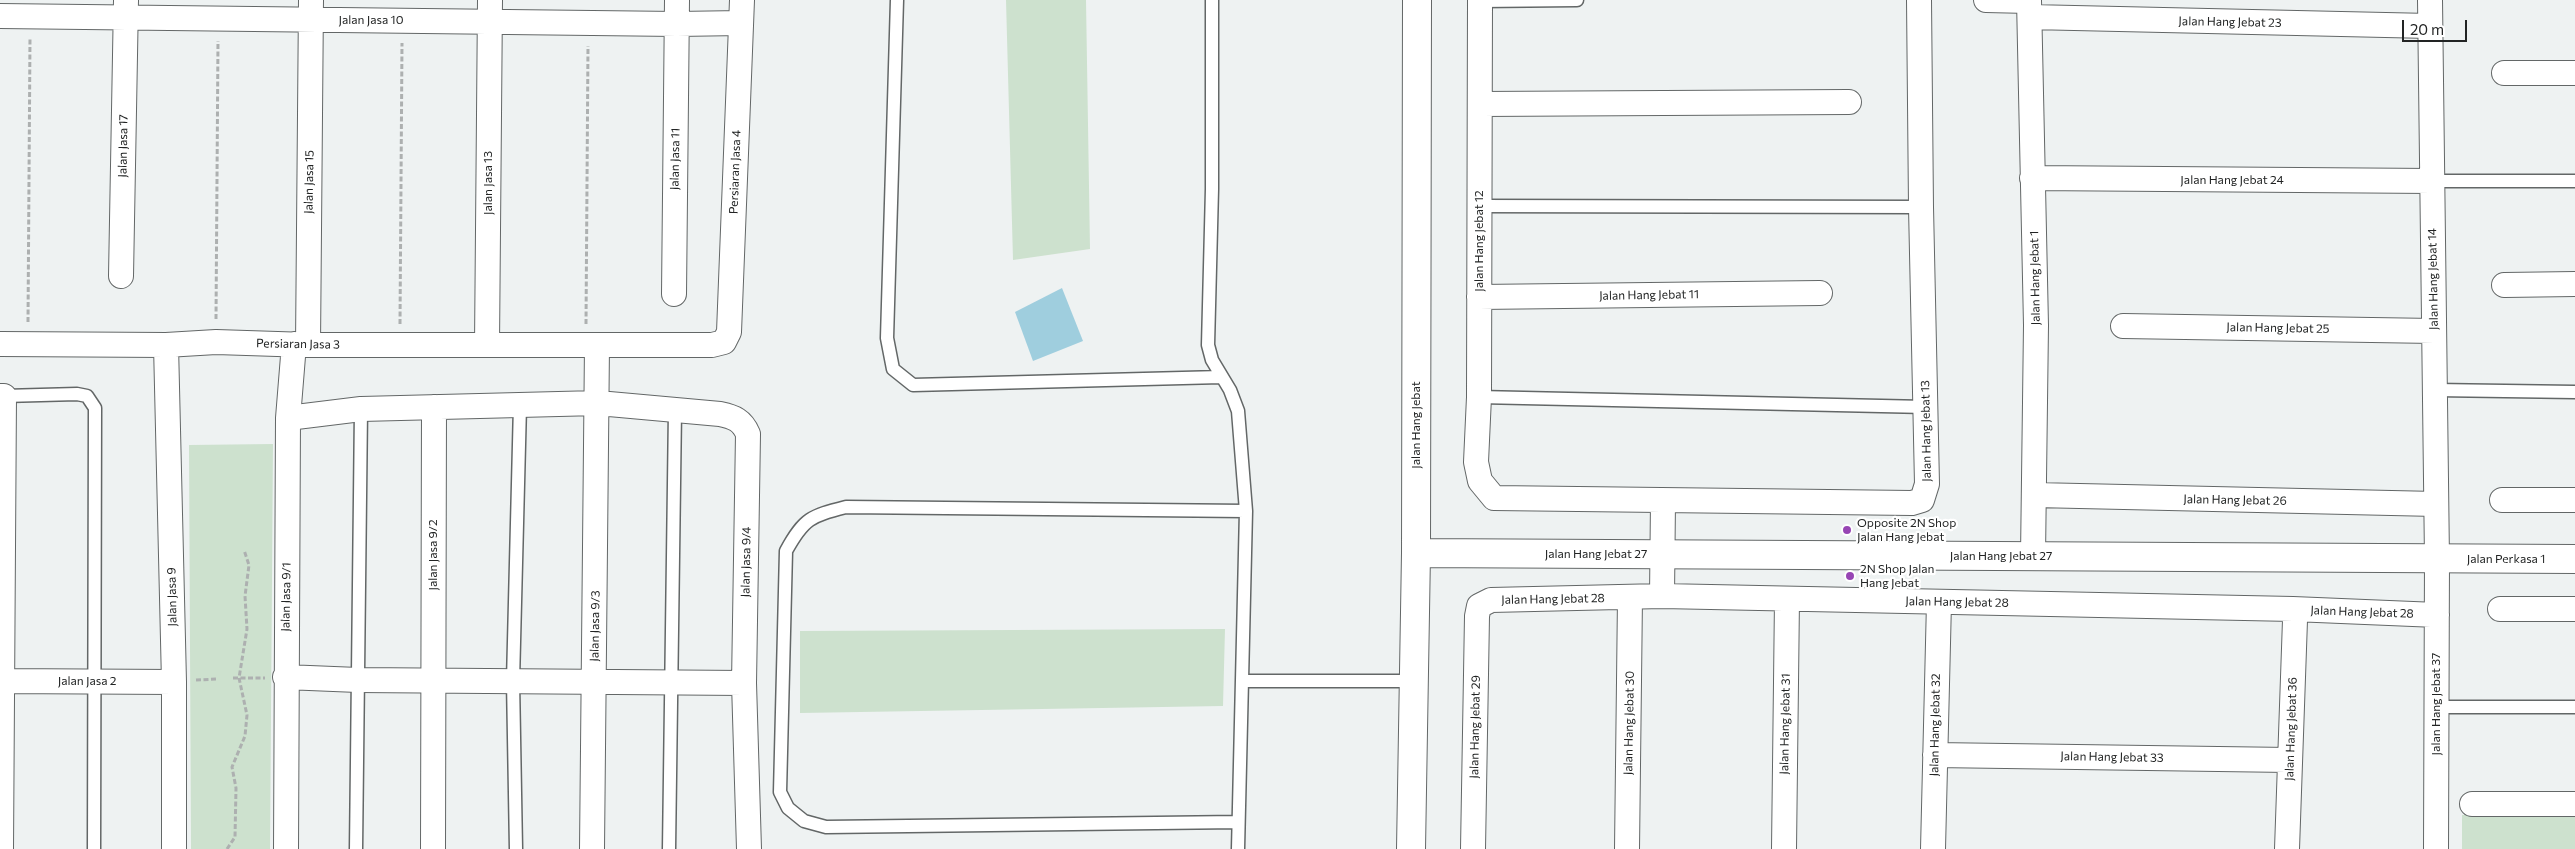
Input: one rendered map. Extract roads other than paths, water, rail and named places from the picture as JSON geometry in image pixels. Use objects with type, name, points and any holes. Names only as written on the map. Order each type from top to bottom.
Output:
[{"type":"street","name":"Jalan Jasa 11","points":[[674,294],[677,0]]},
{"type":"street","name":"Jalan Hang Jebat","points":[[1411,849],[1416,553],[1417,0]]},
{"type":"street","name":"Jalan Hang Jebat 12","points":[[1480,0],[1479,397],[1476,462],[1480,481]]},
{"type":"street","name":"Jalan Hang Jebat 13","points":[[1480,481],[1494,498],[1912,503],[1922,500],[1927,484],[1920,207],[1919,0]]},
{"type":"street","name":"Jalan Hang Jebat 23","points":[[1986,0],[2029,6],[2430,26]]},
{"type":"street","name":"Jalan Hang Jebat 14","points":[[2430,0],[2436,559]]},
{"type":"street","name":"Jalan Hang Jebat 1","points":[[2029,6],[2036,325],[2033,556]]},
{"type":"street","name":"Jalan Jasa 10","points":[[0,16],[30,16],[126,8],[218,18],[311,10],[402,20],[490,10],[588,22],[676,24],[741,11]]},
{"type":"street","name":"Jalan Jasa 17","points":[[121,276],[126,8]]},
{"type":"street","name":"Jalan Jasa 15","points":[[301,345],[311,10]]},
{"type":"street","name":"Jalan Jasa 13","points":[[487,345],[490,10]]},
{"type":"street","name":"Persiaran Jasa 4","points":[[724,342],[729,332],[741,11]]},
{"type":"street","points":[[2504,73],[2575,72]]},
{"type":"street","points":[[1480,104],[1849,102]]},
{"type":"street","name":"Jalan Hang Jebat 24","points":[[2032,178],[2432,181]]},
{"type":"street","points":[[2504,285],[2575,284]]},
{"type":"street","name":"Jalan Hang Jebat 11","points":[[1479,297],[1820,293]]},
{"type":"street","name":"Jalan Hang Jebat 25","points":[[2123,326],[2434,330]]},
{"type":"street","name":"Persiaran Jasa 3","points":[[0,344],[166,345],[216,342],[301,345],[712,346],[724,342]]},
{"type":"street","name":"Jalan Jasa 9","points":[[166,345],[174,682],[174,849]]},
{"type":"street","name":"Jalan Jasa 9/1","points":[[286,849],[285,678],[288,418],[301,345]]},
{"type":"street","points":[[591,345],[598,403]]},
{"type":"street","points":[[1,849],[2,396]]},
{"type":"street","name":"Jalan Jasa 9/4","points":[[434,407],[598,403],[734,417],[744,424],[748,434],[744,683],[749,849]]},
{"type":"street","name":"Jalan Jasa 9/3","points":[[592,849],[598,403]]},
{"type":"street","points":[[288,418],[361,408],[434,407]]},
{"type":"street","name":"Jalan Jasa 9/2","points":[[433,849],[434,407]]},
{"type":"street","name":"Jalan Hang Jebat 26","points":[[2035,495],[2436,504]]},
{"type":"street","points":[[2502,500],[2575,500]]},
{"type":"street","points":[[1662,596],[1663,501]]},
{"type":"street","name":"Jalan Hang Jebat 27","points":[[1416,553],[2436,559]]},
{"type":"street","name":"Jalan Perkasa 1","points":[[2436,559],[2575,559]]},
{"type":"street","name":"Jalan Hang Jebat 37","points":[[2436,559],[2436,849]]},
{"type":"street","name":"Jalan Hang Jebat 28","points":[[1480,606],[1491,600],[1662,596],[2293,609],[2437,615]]},
{"type":"street","name":"Jalan Hang Jebat 30","points":[[1628,849],[1630,597]]},
{"type":"street","name":"Jalan Hang Jebat 31","points":[[1784,849],[1787,599]]},
{"type":"street","name":"Jalan Hang Jebat 32","points":[[1933,849],[1939,602]]},
{"type":"street","name":"Jalan Hang Jebat 29","points":[[1473,849],[1477,625],[1480,606]]},
{"type":"street","name":"Jalan Hang Jebat 36","points":[[2288,849],[2289,760],[2295,620],[2293,609]]},
{"type":"street","points":[[2500,609],[2575,609]]},
{"type":"street","points":[[285,678],[744,683]]},
{"type":"street","name":"Jalan Jasa 2","points":[[1,681],[174,682]]},
{"type":"street","name":"Jalan Hang Jebat 33","points":[[1935,755],[2289,760]]},
{"type":"street","points":[[2472,804],[2575,804]]},
{"type":"lane","points":[[897,0],[887,338],[893,369],[913,385],[1221,377]]},
{"type":"lane","points":[[1212,0],[1212,190],[1208,345],[1212,360],[1230,390],[1238,410],[1246,511],[1238,849]]},
{"type":"lane","points":[[1480,0],[1576,0]]},
{"type":"lane","points":[[2432,181],[2575,181]]},
{"type":"lane","points":[[1479,206],[1920,207]]},
{"type":"lane","points":[[2435,390],[2575,392]]},
{"type":"lane","points":[[2,396],[77,394],[87,396],[94,408],[94,849]]},
{"type":"lane","points":[[1479,397],[1926,407]]},
{"type":"lane","points":[[516,849],[513,681],[520,405]]},
{"type":"lane","points":[[356,849],[361,408]]},
{"type":"lane","points":[[669,849],[676,410]]},
{"type":"lane","points":[[1238,822],[826,827],[804,821],[788,808],[780,792],[781,723],[786,551],[796,533],[815,515],[846,507],[1246,511]]},
{"type":"lane","points":[[1243,680],[1414,681]]},
{"type":"lane","points":[[2436,708],[2575,707]]},
{"type":"place","name":"Opposite 2N Shop Jalan Hang Jebat","points":[[1847,530]]},
{"type":"place","name":"2N Shop Jalan Hang Jebat","points":[[1850,576]]}]
